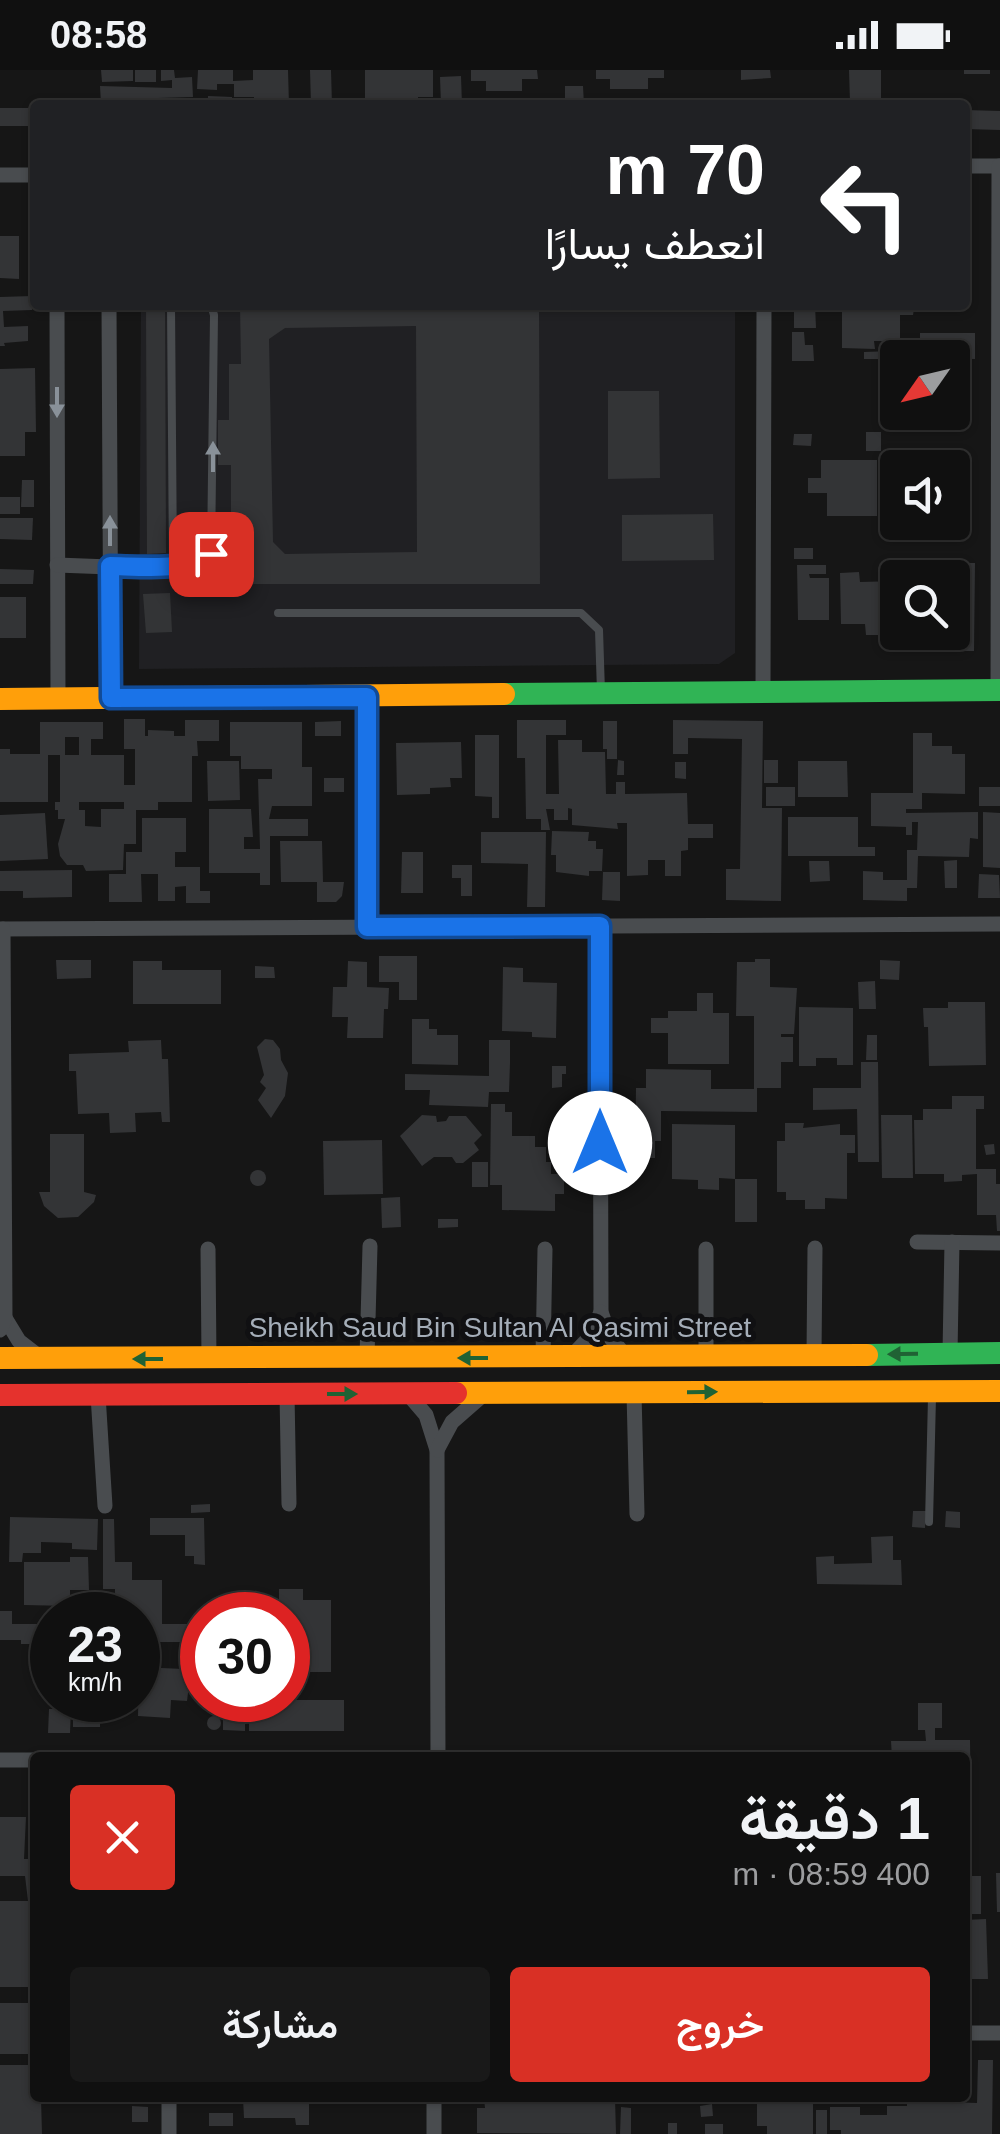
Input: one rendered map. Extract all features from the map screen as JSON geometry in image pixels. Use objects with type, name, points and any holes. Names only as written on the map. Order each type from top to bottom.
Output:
[{"type":"main road","points":[[0,698],[999,690]]},
{"type":"main road","name":"Sheikh Saud Bin Sultan Al Qasimi Street","points":[[0,1358],[628,1358],[1000,1353]]},
{"type":"main road","points":[[0,1395],[1000,1391]]},
{"type":"street","points":[[970,166],[1000,166],[999,690]]},
{"type":"street","points":[[0,175],[30,175]]},
{"type":"street","points":[[57,310],[58,698]]},
{"type":"street","points":[[108,310],[111,698]]},
{"type":"street","points":[[763,692],[764,310]]},
{"type":"street","points":[[58,566],[110,566]]},
{"type":"street","points":[[367,697],[367,927]]},
{"type":"street","points":[[41,1358],[3,1324],[1,930],[1000,924]]},
{"type":"street","points":[[600,926],[601,1312],[610,1337],[628,1358]]},
{"type":"street","points":[[917,1242],[1000,1242]]},
{"type":"street","points":[[950,1353],[952,1242]]},
{"type":"street","points":[[367,1358],[370,1246]]},
{"type":"street","points":[[814,1354],[815,1248]]},
{"type":"street","points":[[208,1249],[209,1359]]},
{"type":"street","points":[[543,1358],[545,1249]]},
{"type":"street","points":[[706,1249],[706,1356]]},
{"type":"street","points":[[570,1358],[590,1338],[601,1312]]},
{"type":"street","points":[[634,1392],[637,1514]]},
{"type":"street","points":[[288,1394],[288,1504]]},
{"type":"street","points":[[408,1394],[426,1415],[436,1450],[438,1752]]},
{"type":"street","points":[[436,1450],[452,1422],[484,1394]]},
{"type":"street","points":[[98,1396],[105,1506]]},
{"type":"street","points":[[0,1760],[30,1760]]},
{"type":"street","points":[[970,2033],[1000,2033]]},
{"type":"street","points":[[169,2102],[169,2134]]},
{"type":"street","points":[[434,2102],[434,2134]]},
{"type":"lane","points":[[171,310],[174,565]]},
{"type":"lane","points":[[110,566],[200,564],[207,560],[213,547],[211,310]]},
{"type":"lane","points":[[278,613],[581,613],[599,630],[601,695]]},
{"type":"lane","points":[[929,1522],[932,1390]]},
{"type":"shaded area","points":[[141,310],[735,310],[735,653],[719,664],[139,669]]},
{"type":"building","points":[[101,70],[133,70],[133,81],[102,82]]},
{"type":"building","points":[[135,70],[156,70],[156,82],[135,82]]},
{"type":"building","points":[[161,70],[174,70],[175,78],[192,77],[193,97],[101,100],[100,86],[172,88],[172,80],[161,81]]},
{"type":"building","points":[[198,70],[233,70],[233,81],[253,80],[253,70],[288,70],[289,100],[234,97],[234,84],[217,84],[217,90],[197,89]]},
{"type":"building","points":[[310,70],[331,70],[332,100],[311,100]]},
{"type":"building","points":[[365,70],[433,70],[433,97],[365,98]]},
{"type":"building","points":[[471,70],[537,70],[538,79],[522,79],[522,91],[486,91],[486,81],[471,81]]},
{"type":"building","points":[[596,70],[664,70],[664,78],[648,78],[648,89],[610,89],[610,79],[596,79]]},
{"type":"building","points":[[741,70],[770,70],[771,78],[741,80]]},
{"type":"building","points":[[849,70],[881,70],[881,100],[850,100]]},
{"type":"building","points":[[964,70],[990,70],[990,74],[964,74]]},
{"type":"building","points":[[461,76],[462,100],[441,100],[440,77]]},
{"type":"building","points":[[565,86],[583,86],[584,100],[565,100]]},
{"type":"building","points":[[208,96],[232,97],[232,100],[208,100]]},
{"type":"building","points":[[0,108],[30,108],[30,126],[0,126]]},
{"type":"building","points":[[970,110],[1000,111],[1000,130],[970,129]]},
{"type":"building","points":[[0,236],[19,236],[19,279],[0,278]]},
{"type":"building","points":[[30,296],[32,310],[3,311],[4,327],[28,326],[28,341],[0,346],[0,297]]},
{"type":"building","points":[[146,310],[165,310],[166,553],[147,554]]},
{"type":"building","points":[[240,310],[539,310],[540,584],[244,584],[243,521],[231,521],[231,465],[218,465],[218,420],[229,420],[229,364],[241,364]],"holes":[[[416,326],[417,552],[285,554],[273,542],[269,339],[285,328]]]},
{"type":"building","points":[[794,310],[815,310],[816,328],[794,328]]},
{"type":"building","points":[[842,310],[914,310],[913,315],[900,315],[900,340],[874,341],[875,349],[842,348]]},
{"type":"building","points":[[792,332],[804,332],[805,345],[813,345],[814,361],[792,361]]},
{"type":"building","points":[[920,333],[975,333],[975,359],[970,359],[970,340],[907,340],[920,338]]},
{"type":"building","points":[[880,351],[880,359],[864,359],[864,352]]},
{"type":"building","points":[[35,368],[36,432],[25,432],[25,456],[0,456],[0,369]]},
{"type":"building","points":[[608,391],[659,391],[660,478],[608,479]]},
{"type":"building","points":[[866,432],[881,432],[881,450],[866,451]]},
{"type":"building","points":[[794,434],[812,434],[811,446],[793,445]]},
{"type":"building","points":[[821,460],[877,460],[877,516],[827,516],[827,493],[808,493],[808,478],[821,478]]},
{"type":"building","points":[[22,480],[34,480],[34,507],[21,507]]},
{"type":"building","points":[[0,497],[20,497],[20,514],[0,514]]},
{"type":"building","points":[[713,514],[714,560],[622,561],[622,515]]},
{"type":"building","points":[[0,518],[33,518],[32,540],[0,539]]},
{"type":"building","points":[[794,548],[813,548],[813,559],[794,559]]},
{"type":"building","points":[[970,563],[975,563],[974,651],[955,651],[970,650]]},
{"type":"building","points":[[797,565],[826,565],[826,574],[809,574],[810,578],[829,578],[829,620],[798,620]]},
{"type":"building","points":[[0,569],[34,570],[33,584],[0,584]]},
{"type":"building","points":[[859,572],[860,582],[880,581],[880,635],[866,635],[865,624],[841,624],[840,573]]},
{"type":"building","points":[[170,593],[172,632],[146,633],[143,594]]},
{"type":"building","points":[[0,597],[26,597],[26,638],[0,638]]},
{"type":"building","points":[[124,719],[145,719],[145,736],[148,730],[174,731],[174,736],[185,736],[185,720],[219,720],[219,741],[197,741],[198,756],[192,756],[192,802],[158,802],[158,810],[136,810],[136,844],[124,844],[123,870],[86,871],[83,865],[67,865],[60,856],[58,844],[65,819],[58,819],[55,802],[60,802],[60,755],[48,755],[48,802],[0,802],[0,749],[10,749],[10,754],[40,754],[40,722],[103,722],[103,739],[91,739],[91,755],[124,755],[124,785],[135,785],[135,749],[124,749]],"holes":[[[65,737],[79,737],[79,755],[65,755]],[[79,802],[124,802],[124,809],[101,809],[101,827],[85,826],[85,810],[79,810]]]},
{"type":"building","points":[[517,720],[566,720],[566,735],[546,735],[546,794],[559,794],[558,740],[582,740],[582,752],[605,752],[606,794],[616,794],[616,782],[625,782],[625,794],[687,793],[688,824],[713,824],[713,838],[688,838],[688,850],[681,851],[681,876],[665,876],[665,860],[648,860],[648,875],[627,876],[627,823],[617,823],[618,829],[572,825],[572,809],[568,808],[568,820],[554,820],[554,809],[546,809],[550,830],[541,830],[541,819],[526,819],[525,758],[517,758]]},
{"type":"building","points":[[673,720],[763,721],[762,808],[782,808],[781,901],[726,900],[726,869],[740,869],[742,739],[688,738],[688,754],[673,754]]},
{"type":"building","points":[[341,721],[341,736],[315,736],[315,722]]},
{"type":"building","points":[[603,721],[617,721],[617,759],[607,759],[607,749],[603,749]]},
{"type":"building","points":[[230,722],[302,722],[302,767],[312,767],[312,806],[272,806],[269,819],[308,819],[308,836],[270,836],[270,885],[260,885],[260,873],[209,873],[209,809],[251,809],[253,837],[244,837],[244,849],[260,849],[258,779],[272,779],[272,769],[241,769],[241,756],[230,756]]},
{"type":"building","points":[[913,733],[932,733],[932,746],[952,746],[952,754],[965,754],[965,794],[922,793],[922,809],[906,809],[906,813],[978,812],[978,839],[970,838],[969,857],[918,856],[917,888],[907,888],[907,901],[863,900],[863,871],[883,872],[883,880],[907,880],[907,850],[917,850],[918,822],[912,822],[912,835],[906,835],[906,827],[871,826],[871,793],[913,793]]},
{"type":"building","points":[[475,735],[499,735],[499,818],[492,818],[492,797],[475,796]]},
{"type":"building","points":[[461,742],[462,778],[450,778],[451,787],[430,788],[430,794],[397,795],[396,743]]},
{"type":"building","points":[[618,760],[624,761],[624,775],[617,775]]},
{"type":"building","points":[[764,760],[778,760],[778,783],[764,783]]},
{"type":"building","points":[[207,761],[239,761],[240,800],[208,801]]},
{"type":"building","points":[[798,761],[847,761],[848,797],[798,797]]},
{"type":"building","points":[[675,762],[686,762],[686,779],[675,778]]},
{"type":"building","points":[[324,778],[344,778],[344,792],[324,792]]},
{"type":"building","points":[[766,787],[795,787],[795,806],[766,806]]},
{"type":"building","points":[[979,787],[1000,787],[1000,806],[979,806]]},
{"type":"building","points":[[983,812],[1000,813],[1000,868],[983,867]]},
{"type":"building","points":[[45,813],[48,859],[0,861],[0,815]]},
{"type":"building","points":[[788,817],[858,817],[858,847],[875,847],[875,856],[788,856]]},
{"type":"building","points":[[142,818],[186,818],[186,852],[175,852],[175,867],[200,867],[200,891],[210,891],[210,903],[186,903],[186,886],[175,887],[175,901],[158,901],[158,874],[141,874],[142,902],[109,902],[109,874],[126,874],[126,852],[142,852]]},
{"type":"building","points":[[552,831],[589,832],[588,841],[596,841],[596,849],[603,849],[602,871],[589,871],[589,876],[556,872],[556,855],[551,855]]},
{"type":"building","points":[[481,832],[546,832],[545,907],[527,907],[528,864],[481,863]]},
{"type":"building","points":[[280,841],[322,841],[323,882],[344,882],[342,896],[336,902],[317,902],[317,882],[281,882]]},
{"type":"building","points":[[402,852],[423,852],[423,893],[401,893]]},
{"type":"building","points":[[957,860],[957,888],[945,888],[944,861]]},
{"type":"building","points":[[809,861],[829,861],[830,881],[810,882]]},
{"type":"building","points":[[452,865],[472,865],[472,896],[461,896],[461,878],[452,878]]},
{"type":"building","points":[[72,870],[72,897],[23,898],[23,891],[0,891],[0,871]]},
{"type":"building","points":[[603,872],[620,872],[620,901],[602,900]]},
{"type":"building","points":[[979,874],[999,875],[1000,898],[978,898]]},
{"type":"building","points":[[379,956],[417,956],[417,1000],[399,1000],[399,982],[379,982]]},
{"type":"building","points":[[770,959],[770,987],[797,988],[794,1034],[781,1034],[793,1037],[793,1062],[781,1062],[781,1088],[757,1088],[757,1112],[661,1111],[661,1141],[655,1141],[655,1158],[635,1158],[636,1088],[646,1088],[646,1069],[711,1070],[711,1089],[754,1089],[754,1016],[736,1016],[737,962]]},
{"type":"building","points":[[56,960],[91,960],[91,978],[57,979]]},
{"type":"building","points":[[880,960],[900,961],[899,980],[880,979]]},
{"type":"building","points":[[133,961],[162,961],[162,970],[221,970],[221,1004],[133,1004]]},
{"type":"building","points":[[348,961],[367,962],[367,987],[389,988],[383,1038],[347,1038],[348,1017],[332,1017],[333,987],[347,987]]},
{"type":"building","points":[[255,966],[274,967],[275,978],[255,978]]},
{"type":"building","points":[[503,967],[523,968],[523,982],[557,983],[556,1038],[502,1031]]},
{"type":"building","points":[[875,981],[876,1009],[859,1009],[858,982]]},
{"type":"building","points":[[697,993],[713,993],[713,1013],[729,1013],[729,1064],[668,1064],[668,1033],[651,1033],[651,1018],[668,1018],[668,1011],[697,1011]]},
{"type":"building","points":[[948,1002],[985,1002],[986,1065],[929,1066],[928,1027],[924,1027],[923,1008],[948,1008]]},
{"type":"building","points":[[799,1007],[853,1008],[853,1065],[837,1065],[837,1058],[816,1058],[816,1066],[799,1066]]},
{"type":"building","points":[[412,1019],[429,1019],[429,1029],[437,1029],[437,1035],[458,1035],[458,1065],[412,1064]]},
{"type":"building","points":[[867,1035],[877,1035],[877,1060],[866,1060]]},
{"type":"building","points":[[265,1039],[273,1040],[280,1049],[288,1073],[285,1096],[271,1118],[258,1100],[266,1088],[260,1082],[264,1075],[257,1047]]},
{"type":"building","points":[[161,1040],[162,1059],[168,1059],[170,1122],[162,1122],[161,1112],[135,1113],[136,1132],[110,1133],[109,1113],[78,1114],[76,1071],[69,1071],[69,1054],[129,1052],[128,1041]]},
{"type":"building","points":[[489,1040],[510,1040],[510,1063],[509,1092],[489,1092],[488,1107],[429,1105],[430,1090],[405,1090],[405,1074],[489,1076]]},
{"type":"building","points":[[861,1062],[878,1062],[879,1162],[858,1162],[857,1109],[813,1110],[813,1088],[861,1088]]},
{"type":"building","points":[[552,1066],[566,1066],[562,1087],[552,1088]]},
{"type":"building","points":[[952,1096],[984,1096],[984,1109],[976,1109],[976,1169],[996,1169],[996,1184],[1000,1184],[1000,1231],[996,1215],[977,1215],[977,1174],[962,1175],[962,1181],[944,1182],[944,1174],[915,1174],[914,1120],[923,1120],[923,1109],[952,1109]]},
{"type":"building","points":[[491,1104],[505,1104],[505,1112],[512,1112],[512,1136],[535,1136],[535,1147],[546,1147],[551,1174],[564,1174],[564,1194],[555,1194],[555,1211],[502,1210],[502,1185],[490,1185]]},
{"type":"building","points":[[422,1115],[436,1116],[437,1122],[446,1121],[449,1116],[466,1116],[482,1135],[474,1143],[479,1150],[463,1163],[456,1163],[452,1157],[434,1157],[422,1166],[400,1136]]},
{"type":"building","points":[[881,1115],[912,1115],[913,1178],[882,1178]]},
{"type":"building","points":[[785,1123],[804,1123],[803,1128],[840,1124],[840,1135],[855,1135],[855,1153],[847,1153],[847,1199],[825,1198],[825,1209],[805,1209],[805,1200],[786,1200],[786,1192],[777,1192],[777,1141],[785,1141]]},
{"type":"building","points":[[672,1124],[735,1125],[735,1179],[719,1178],[719,1190],[698,1189],[698,1180],[672,1179]]},
{"type":"building","points":[[50,1134],[84,1134],[84,1192],[96,1195],[78,1217],[58,1218],[44,1206],[39,1192],[50,1192]]},
{"type":"building","points":[[382,1140],[383,1194],[324,1195],[323,1141]]},
{"type":"building","points":[[994,1144],[995,1154],[986,1155],[984,1145]]},
{"type":"building","points":[[472,1162],[488,1162],[488,1187],[472,1187]]},
{"type":"building","points":[[258,1170],[266,1178],[258,1186],[250,1178]]},
{"type":"building","points":[[735,1179],[757,1179],[757,1222],[735,1222]]},
{"type":"building","points":[[400,1197],[401,1227],[382,1228],[381,1198]]},
{"type":"building","points":[[438,1219],[458,1219],[458,1227],[438,1228]]},
{"type":"building","points":[[210,1504],[210,1512],[191,1513],[191,1505]]},
{"type":"building","points":[[913,1511],[926,1511],[925,1528],[912,1527]]},
{"type":"building","points":[[946,1511],[960,1512],[960,1528],[945,1527]]},
{"type":"building","points":[[10,1517],[98,1519],[97,1550],[72,1549],[72,1543],[41,1542],[41,1553],[23,1553],[22,1562],[9,1562]]},
{"type":"building","points":[[150,1518],[204,1518],[205,1565],[194,1564],[194,1556],[185,1556],[185,1535],[150,1535]]},
{"type":"building","points":[[103,1519],[114,1519],[115,1562],[132,1562],[132,1580],[162,1580],[162,1624],[180,1624],[180,1642],[160,1642],[160,1592],[103,1589]]},
{"type":"building","points":[[893,1536],[893,1560],[901,1560],[902,1585],[817,1584],[816,1557],[834,1556],[834,1564],[872,1563],[871,1537]]},
{"type":"building","points":[[70,1557],[88,1557],[89,1590],[30,1592],[30,1605],[24,1605],[24,1562],[70,1562]]},
{"type":"building","points":[[279,1589],[303,1589],[303,1592]]},
{"type":"building","points":[[310,1600],[331,1600],[331,1672],[310,1672]]},
{"type":"building","points":[[0,1611],[12,1611],[12,1624],[30,1624],[30,1644],[0,1640]]},
{"type":"building","points":[[160,1668],[180,1669],[180,1701],[171,1700],[170,1718],[160,1717]]},
{"type":"building","points":[[310,1700],[344,1700],[344,1731],[249,1731],[249,1722],[310,1722]]},
{"type":"building","points":[[918,1703],[942,1703],[942,1728],[935,1728],[935,1740],[970,1740],[971,1810],[970,1752],[892,1752],[891,1741],[926,1741],[925,1730],[918,1730]]},
{"type":"building","points":[[48,1722],[70,1722],[70,1733],[48,1733]]},
{"type":"building","points":[[73,1722],[100,1722],[100,1727],[73,1727]]},
{"type":"building","points":[[207,1722],[221,1722],[214,1730],[207,1723]]},
{"type":"building","points":[[223,1722],[245,1722],[245,1731],[223,1730]]},
{"type":"building","points":[[0,1817],[26,1817],[24,1859],[30,1859],[30,1987],[0,1987],[0,1901],[28,1901],[25,1876],[0,1876]]},
{"type":"building","points":[[996,1873],[1000,1873],[1000,1912],[997,1912]]},
{"type":"building","points":[[970,1876],[981,1876],[981,1914],[970,1914]]},
{"type":"building","points":[[986,1919],[988,1979],[970,1979],[970,1920]]},
{"type":"building","points":[[0,2003],[30,2003],[30,2054],[0,2054]]},
{"type":"building","points":[[978,2060],[993,2060],[992,2134],[841,2134],[841,2130],[830,2130],[830,2107],[860,2107],[860,2115],[887,2115],[887,2106],[907,2106],[907,2102],[977,2103]]},
{"type":"building","points":[[0,2065],[30,2065],[30,2102],[41,2102],[42,2134],[0,2134]]},
{"type":"building","points":[[243,2102],[309,2102],[309,2125],[296,2125],[295,2118],[244,2118]]},
{"type":"building","points":[[484,2102],[615,2102],[616,2134],[477,2133],[477,2108],[485,2108]]},
{"type":"building","points":[[757,2102],[813,2103],[813,2134],[767,2134],[767,2126],[757,2126]]},
{"type":"building","points":[[712,2104],[713,2116],[701,2117],[700,2106]]},
{"type":"building","points":[[132,2106],[148,2107],[148,2122],[132,2122]]},
{"type":"building","points":[[621,2107],[631,2108],[631,2134],[620,2134]]},
{"type":"building","points":[[816,2110],[827,2110],[827,2134],[816,2134]]},
{"type":"building","points":[[209,2113],[233,2113],[233,2126],[209,2126]]},
{"type":"building","points":[[668,2123],[677,2123],[677,2134],[668,2134]]},
{"type":"building","points":[[705,2124],[723,2124],[723,2134],[705,2134]]},
{"type":"traffic: fast","points":[[504,694],[1000,690]]},
{"type":"traffic: fast","points":[[867,1355],[1000,1353]]},
{"type":"traffic: slow","points":[[0,699],[504,694]]},
{"type":"traffic: slow","points":[[0,1358],[867,1355]]},
{"type":"traffic: slow","points":[[456,1393],[1000,1391]]},
{"type":"traffic: jam","points":[[0,1395],[456,1393]]},
{"type":"route","points":[[211,554],[200,564],[110,566],[111,698],[367,697],[367,927],[600,926],[600,1143]]}]
